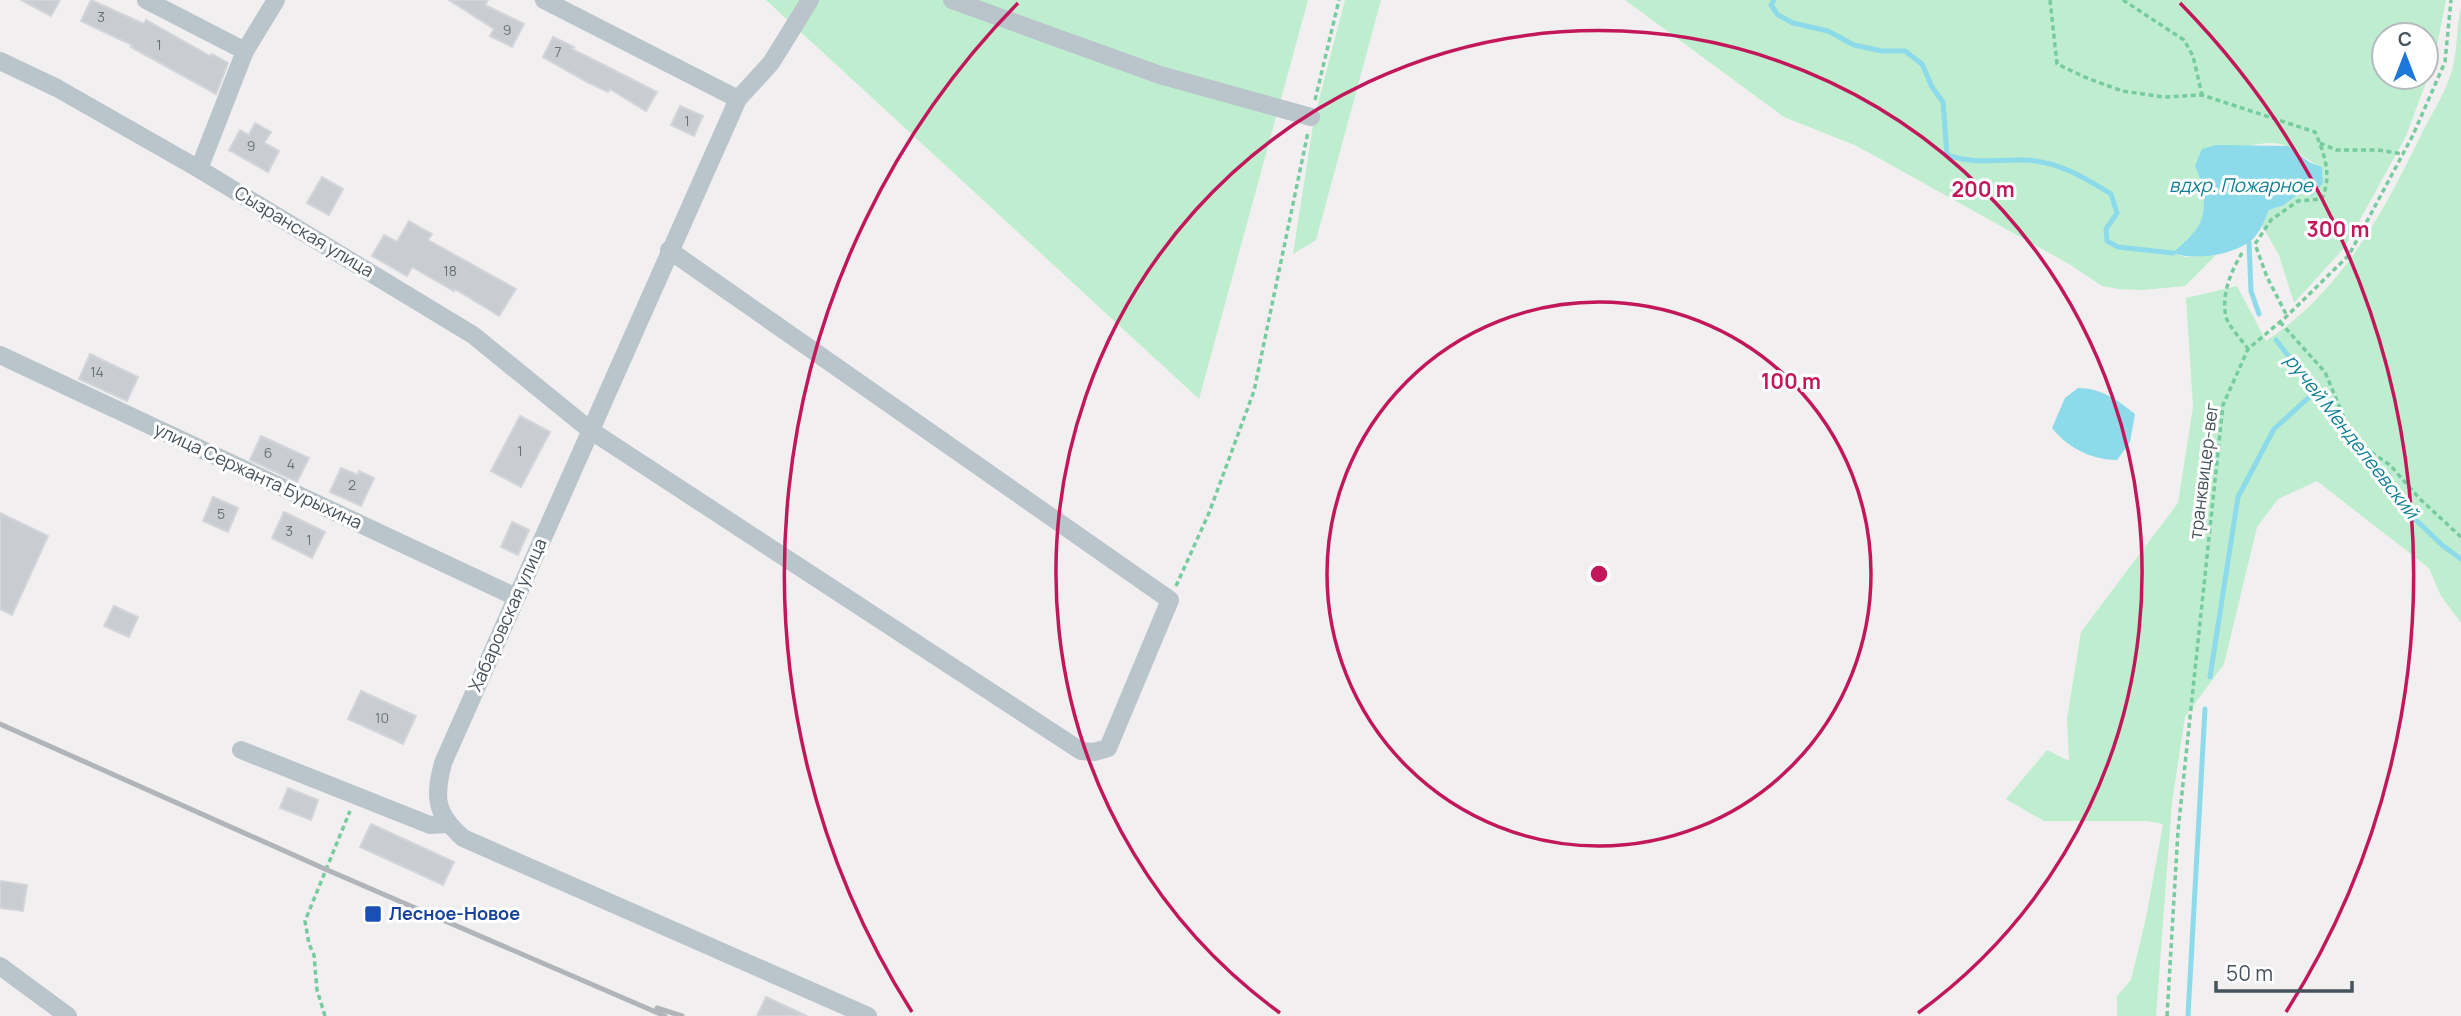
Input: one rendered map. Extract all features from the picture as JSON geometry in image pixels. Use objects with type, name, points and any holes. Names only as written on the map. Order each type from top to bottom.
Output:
[{"type":"street","points":[[146,0],[245,51]]},
{"type":"street","points":[[199,169],[245,51],[276,0]]},
{"type":"street","points":[[544,0],[738,99]]},
{"type":"street","name":"Хабаровская улица","points":[[447,824],[439,807],[438,785],[443,763],[516,597],[738,99],[771,63],[810,0]]},
{"type":"street","points":[[952,0],[1160,75],[1311,117]]},
{"type":"street","name":"Сызранская улица","points":[[0,61],[57,88],[199,169],[473,335],[590,430],[1081,751],[1094,752],[1108,748],[1170,600]]},
{"type":"street","points":[[669,250],[1170,600]]},
{"type":"street","name":"улица Сержанта Бурыхина","points":[[0,355],[516,597]]},
{"type":"street","points":[[242,750],[430,825],[447,824],[463,838],[868,1016]]},
{"type":"street","points":[[0,966],[68,1016]]},
{"type":"path","points":[[1170,600],[1209,513],[1254,391],[1311,117],[1339,0]]},
{"type":"path","points":[[2050,0],[2056,64],[2122,91],[2164,97],[2202,95],[2315,132],[2328,166],[2327,187],[2322,199],[2298,201],[2272,220],[2255,244],[2267,277],[2287,316]]},
{"type":"path","points":[[2123,0],[2184,40],[2193,56],[2202,95]]},
{"type":"path","name":"транквицер-вег","points":[[2167,1016],[2178,831],[2223,405],[2248,349],[2287,316],[2349,255],[2403,154],[2445,62],[2451,0]]},
{"type":"path","points":[[2320,143],[2336,150],[2378,150],[2403,154]]},
{"type":"path","points":[[2242,253],[2231,271],[2226,294],[2226,318],[2248,349]]},
{"type":"path","points":[[2280,322],[2325,372],[2347,425],[2365,448],[2390,465],[2420,499],[2461,537]]},
{"type":"path","points":[[325,1016],[317,990],[314,955],[306,933],[306,915],[357,796]]},
{"type":"green space","points":[[766,0],[1308,0],[1199,399]]},
{"type":"green space","points":[[1345,0],[1381,0],[1316,240],[1293,254],[1314,119]]},
{"type":"green space","points":[[1625,0],[2446,0],[2440,30],[2440,21],[2370,21],[2370,91],[2423,91],[2406,136],[2345,247],[2294,303],[2279,255],[2262,226],[2269,210],[2284,205],[2301,192],[2312,196],[2323,183],[2322,167],[2289,147],[2267,143],[2255,145],[2195,166],[2202,189],[2203,213],[2195,231],[2174,253],[2185,257],[2216,255],[2185,286],[2143,290],[2102,286],[2069,264],[1857,146],[1784,117]]},
{"type":"green space","points":[[2461,7],[2461,623],[2441,596],[2429,568],[2317,481],[2278,499],[2257,527],[2224,664],[2185,717],[2172,802],[2156,1016],[2117,1016],[2117,996],[2131,980],[2146,918],[2163,824],[2148,821],[2044,821],[2006,799],[2047,750],[2069,761],[2067,719],[2081,632],[2178,503],[2193,407],[2186,298],[2237,286],[2266,341],[2317,299],[2376,221],[2443,94],[2454,62]]},
{"type":"water","name":"вдхр. Пожарное","points":[[2216,145],[2288,146],[2309,162],[2322,167],[2323,183],[2312,196],[2301,192],[2284,205],[2269,210],[2256,236],[2245,245],[2214,255],[2173,253],[2192,235],[2201,221],[2204,205],[2195,166],[2202,149]]},
{"type":"water","points":[[2078,388],[2101,393],[2135,414],[2130,442],[2117,460],[2081,452],[2052,428],[2065,398]]},
{"type":"building","points":[[21,0],[60,0],[51,16]]},
{"type":"building","points":[[91,0],[144,24],[146,20],[210,56],[212,54],[228,63],[216,94],[131,47],[132,45],[81,21]]},
{"type":"building","points":[[449,0],[488,0],[485,5],[524,24],[512,47],[490,36],[494,29]]},
{"type":"building","points":[[553,37],[657,92],[646,111],[610,89],[608,92],[587,82],[543,57]]},
{"type":"building","points":[[680,106],[703,116],[694,136],[671,125]]},
{"type":"building","points":[[255,123],[271,132],[264,143],[279,151],[268,172],[229,150],[240,130],[249,135]]},
{"type":"building","points":[[322,177],[343,189],[329,215],[307,203]]},
{"type":"building","points":[[409,221],[432,234],[428,240],[516,289],[499,316],[412,267],[407,276],[372,256],[384,235],[397,242]]},
{"type":"building","points":[[90,354],[138,377],[127,401],[79,379]]},
{"type":"building","points":[[520,416],[550,432],[521,487],[491,471]]},
{"type":"building","points":[[261,436],[309,458],[297,482],[250,460]]},
{"type":"building","points":[[341,468],[358,475],[359,471],[374,478],[361,506],[330,492]]},
{"type":"building","points":[[213,497],[238,508],[228,532],[203,521]]},
{"type":"building","points":[[284,512],[325,532],[312,558],[272,538]]},
{"type":"building","points":[[0,513],[48,536],[12,615],[0,609]]},
{"type":"building","points":[[512,522],[529,530],[518,555],[501,547]]},
{"type":"building","points":[[114,606],[138,617],[129,637],[104,626]]},
{"type":"building","points":[[361,691],[416,716],[403,744],[348,719]]},
{"type":"building","points":[[288,788],[318,800],[311,820],[280,808]]},
{"type":"building","points":[[371,824],[454,862],[443,885],[360,847]]},
{"type":"building","points":[[0,881],[27,885],[23,911],[0,908]]},
{"type":"building","points":[[766,997],[807,1016],[757,1016]]},
{"type":"waterway","points":[[1774,0],[1771,5],[1778,15],[1793,23],[1828,31],[1854,45],[1882,51],[1905,51],[1922,64],[1932,87],[1943,102],[1947,155],[1977,161],[2036,161],[2070,171],[2111,194],[2117,213],[2106,229],[2107,241],[2118,247],[2173,253]]},
{"type":"waterway","name":"ручей Менделеевский","points":[[2249,242],[2251,291],[2259,314]]},
{"type":"waterway","name":"ручей Менделеевский","points":[[2276,340],[2416,520],[2461,559]]},
{"type":"waterway","points":[[2210,677],[2238,497],[2274,429],[2316,391]]},
{"type":"waterway","points":[[2188,1016],[2205,709]]},
{"type":"railway","points":[[0,724],[665,1016]]},
{"type":"railway","points":[[657,1008],[682,1016]]},
{"type":"place","name":"Лесное-Новое","points":[[373,914]]}]
